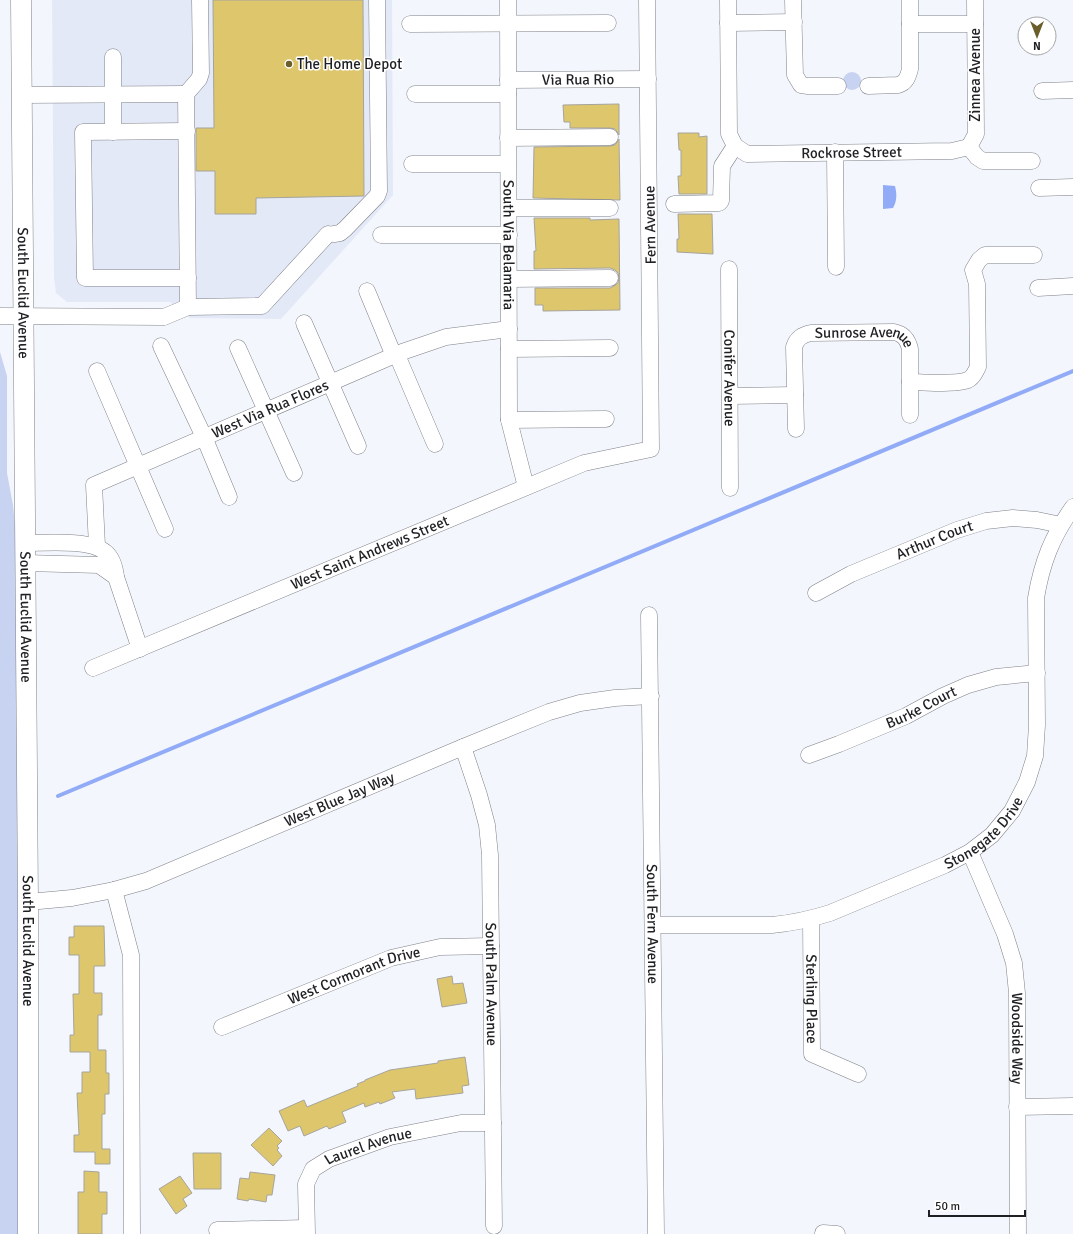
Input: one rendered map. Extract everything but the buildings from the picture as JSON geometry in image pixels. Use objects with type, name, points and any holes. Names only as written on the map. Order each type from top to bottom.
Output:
[{"type":"main road","name":"South Euclid Avenue","points":[[22,0],[28,902],[28,1234]]},
{"type":"street","points":[[188,307],[186,94],[199,80],[200,0]]},
{"type":"street","points":[[0,316],[164,317],[188,307],[262,306],[331,234],[340,233],[345,230],[377,196],[379,191],[377,0]]},
{"type":"street","name":"South Via Belamaria","points":[[508,0],[509,420],[526,487]]},
{"type":"street","name":"Fern Avenue","points":[[647,0],[651,449]]},
{"type":"street","points":[[674,204],[719,203],[721,200],[722,166],[735,146],[729,134],[728,0]]},
{"type":"street","points":[[794,0],[795,75],[801,85],[838,86]]},
{"type":"street","points":[[868,86],[902,84],[909,75],[910,0]]},
{"type":"street","name":"Zinnea Avenue","points":[[969,147],[976,134],[975,0]]},
{"type":"street","points":[[728,23],[794,22]]},
{"type":"street","points":[[410,24],[608,23]]},
{"type":"street","points":[[910,24],[975,24]]},
{"type":"street","points":[[113,57],[113,132]]},
{"type":"street","name":"Via Rua Rio","points":[[415,94],[648,79]]},
{"type":"street","points":[[1042,91],[1073,90]]},
{"type":"street","points":[[22,95],[186,94]]},
{"type":"street","points":[[187,131],[83,132],[85,278],[188,278]]},
{"type":"street","points":[[508,138],[610,137]]},
{"type":"street","name":"Rockrose Street","points":[[735,146],[746,154],[952,150],[969,147]]},
{"type":"street","points":[[969,147],[979,160],[983,161],[1032,161]]},
{"type":"street","points":[[835,152],[836,267]]},
{"type":"street","points":[[412,164],[508,164]]},
{"type":"street","points":[[1039,188],[1073,187]]},
{"type":"street","points":[[509,208],[610,208]]},
{"type":"street","points":[[381,235],[509,235]]},
{"type":"street","points":[[910,382],[959,382],[969,379],[974,375],[978,367],[977,284],[973,270],[979,260],[985,255],[1034,255]]},
{"type":"street","name":"Conifer Avenue","points":[[729,269],[730,488]]},
{"type":"street","points":[[509,279],[610,278]]},
{"type":"street","points":[[1038,288],[1073,286]]},
{"type":"street","points":[[367,291],[435,444]]},
{"type":"street","points":[[304,323],[358,446]]},
{"type":"street","name":"West Via Rua Flores","points":[[97,546],[94,485],[395,355],[446,337],[509,329]]},
{"type":"street","name":"Sunrose Avenue","points":[[795,395],[794,347],[797,340],[804,335],[811,333],[894,332],[905,337],[909,343],[910,415]]},
{"type":"street","points":[[161,346],[204,437],[229,497]]},
{"type":"street","points":[[238,348],[294,473]]},
{"type":"street","points":[[509,349],[610,348]]},
{"type":"street","points":[[97,370],[165,529]]},
{"type":"street","points":[[730,396],[795,395],[796,429]]},
{"type":"street","points":[[509,420],[606,419]]},
{"type":"street","name":"West Saint Andrews Street","points":[[93,668],[584,463],[651,449]]},
{"type":"street","name":"Stonegate Drive","points":[[654,925],[772,925],[792,923],[830,914],[945,865],[970,852],[992,835],[1012,810],[1027,782],[1035,756],[1037,725],[1036,598],[1046,556],[1061,525],[1073,507]]},
{"type":"street","name":"Arthur Court","points":[[816,593],[851,574],[957,530],[986,521],[1013,518],[1036,520],[1061,525]]},
{"type":"street","points":[[26,543],[97,546],[107,553],[114,565],[116,577],[140,649]]},
{"type":"street","points":[[26,563],[87,563],[99,565],[116,577]]},
{"type":"street","name":"South Fern Avenue","points":[[650,615],[656,1234]]},
{"type":"street","name":"Burke Court","points":[[808,755],[839,744],[906,716],[943,696],[968,685],[996,677],[1037,673]]},
{"type":"street","name":"West Blue Jay Way","points":[[28,902],[72,898],[114,890],[146,881],[549,712],[580,703],[615,698],[650,696]]},
{"type":"street","name":"South Palm Avenue","points":[[463,747],[487,825],[490,855],[494,1226]]},
{"type":"street","name":"Woodside Way","points":[[970,852],[1005,934],[1014,963],[1017,994],[1018,1234]]},
{"type":"street","points":[[114,890],[131,955],[132,1234]]},
{"type":"street","name":"Sterling Place","points":[[811,919],[812,1054],[858,1074]]},
{"type":"street","name":"West Cormorant Drive","points":[[222,1027],[391,958],[440,947],[490,946]]},
{"type":"street","points":[[1017,1107],[1073,1106]]},
{"type":"street","name":"Laurel Avenue","points":[[307,1231],[306,1184],[313,1169],[329,1159],[390,1137],[461,1123],[493,1123]]},
{"type":"street","points":[[217,1230],[307,1231]]},
{"type":"shaded area","points":[[52,0],[392,0],[393,195],[281,319],[190,318],[170,302],[67,302],[56,293],[54,277]]},
{"type":"shaded area","points":[[852,72],[858,75],[861,81],[858,87],[852,90],[846,87],[843,81],[846,75]]},
{"type":"shaded area","points":[[0,352],[7,376],[7,473],[13,505],[16,534],[20,1234],[0,1234]]},
{"type":"water","points":[[883,185],[895,186],[896,197],[893,208],[883,209]]},
{"type":"waterway","points":[[58,796],[1073,371]]},
{"type":"place","name":"The Home Depot","points":[[289,64]]}]
